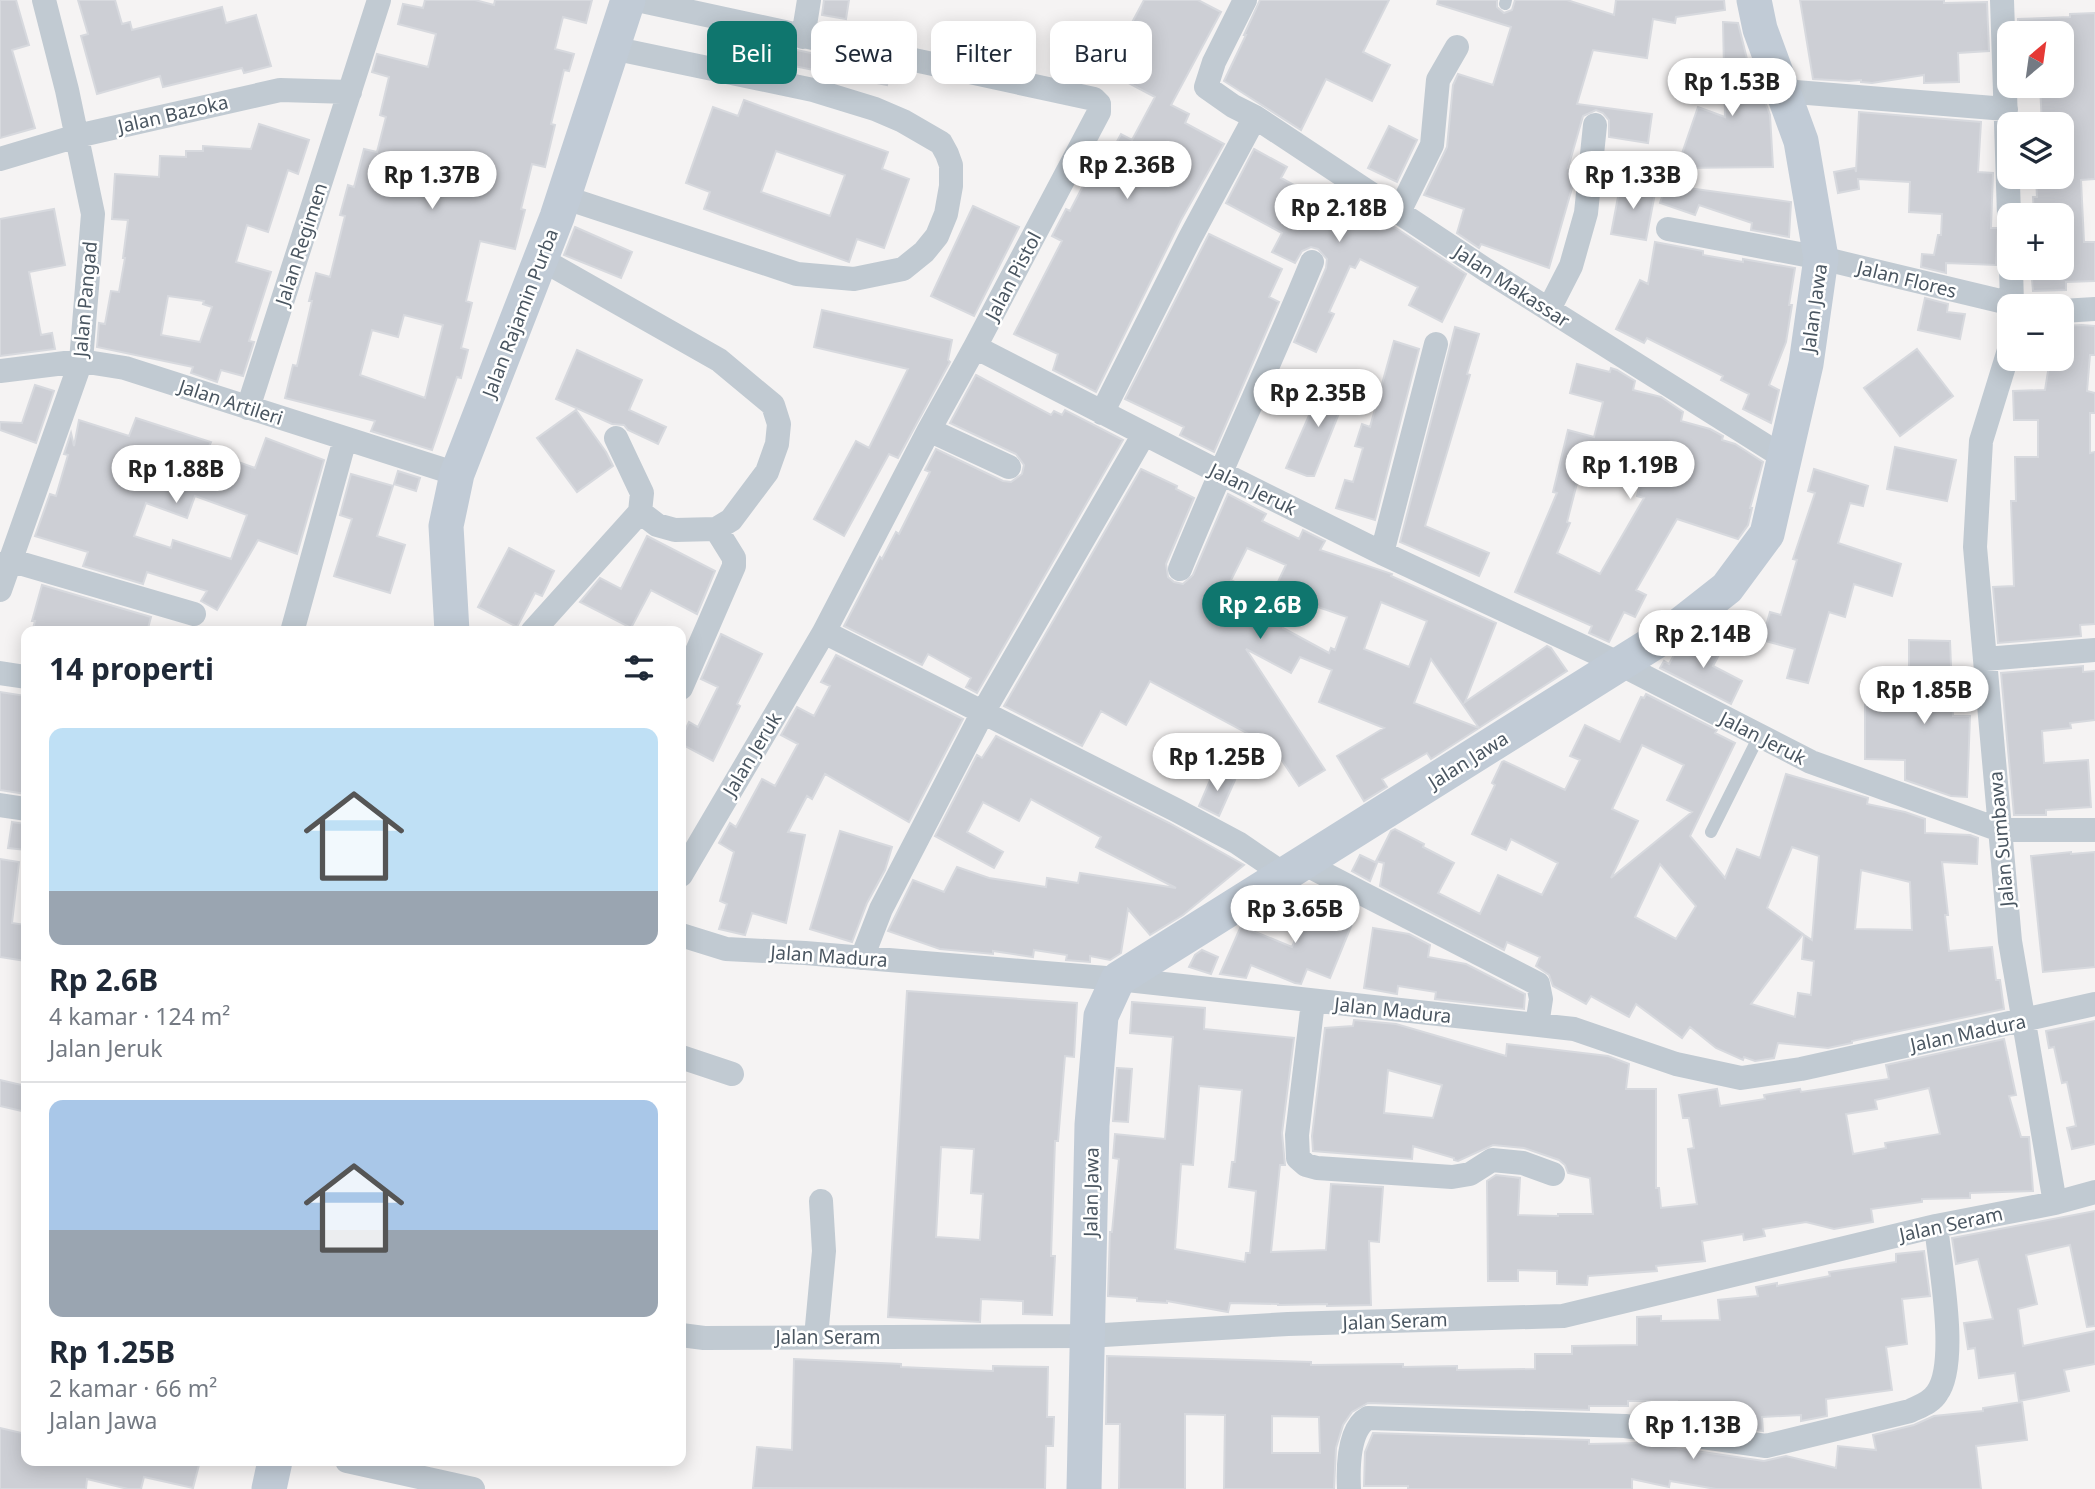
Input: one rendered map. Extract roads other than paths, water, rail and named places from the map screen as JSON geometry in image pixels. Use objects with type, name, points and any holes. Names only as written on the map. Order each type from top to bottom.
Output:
[{"type":"street","name":"Jalan Pangad","points":[[0,590],[82,361],[93,214],[44,0]]},
{"type":"street","name":"Jalan Regimen","points":[[248,408],[379,0]]},
{"type":"street","name":"Jalan Rajamin Purba","points":[[452,626],[446,526],[457,474],[541,258],[628,0]]},
{"type":"street","name":"Jalan Pistol","points":[[637,0],[1094,99],[1099,104],[1099,113],[975,347]]},
{"type":"street","points":[[803,37],[808,0]]},
{"type":"street","name":"Jalan Makassar","points":[[1245,0],[1214,62],[1206,87],[1784,458]]},
{"type":"street","name":"Jalan Jawa","points":[[1084,1489],[1092,1125],[1101,1016],[1118,979],[1671,632],[1727,588],[1768,534],[1806,364],[1821,258],[1801,141],[1760,29],[1754,0]]},
{"type":"street","points":[[2002,0],[2009,203]]},
{"type":"street","points":[[1399,212],[1432,145],[1438,80],[1457,47]]},
{"type":"street","points":[[563,197],[797,274],[854,279],[903,268],[924,252],[937,236],[946,214],[951,186],[951,165],[947,154],[941,143],[903,121],[875,109],[813,90],[612,48]]},
{"type":"street","name":"Jalan Bazoka","points":[[0,159],[77,136],[280,90],[350,92]]},
{"type":"street","points":[[1783,91],[2006,109]]},
{"type":"street","points":[[1102,413],[1190,238],[1255,117]]},
{"type":"street","points":[[1549,309],[1571,266],[1586,213],[1595,125]]},
{"type":"street","name":"Jalan Flores","points":[[1668,229],[1821,258],[1997,300]]},
{"type":"street","points":[[541,258],[719,360],[773,405],[779,425],[777,444],[767,472],[731,520],[716,529],[675,530],[656,525],[640,512]]},
{"type":"street","points":[[1180,569],[1219,472],[1288,321],[1312,261]]},
{"type":"street","points":[[2074,310],[2095,309]]},
{"type":"street","points":[[1382,553],[1436,344]]},
{"type":"street","name":"Jalan Jeruk","points":[[686,867],[824,632],[975,347],[1382,553],[1620,664],[1811,762],[2000,830],[2095,830]]},
{"type":"street","name":"Jalan Artileri","points":[[0,371],[82,361],[125,368],[457,474]]},
{"type":"street","name":"Jalan Sumbawa","points":[[2003,371],[1982,441],[1975,547],[2010,941],[2026,1021],[2055,1203]]},
{"type":"street","points":[[929,430],[1009,467]]},
{"type":"street","points":[[862,958],[881,909],[982,714],[1144,434]]},
{"type":"street","points":[[537,626],[640,512],[642,493],[616,438]]},
{"type":"street","points":[[294,626],[345,439]]},
{"type":"street","points":[[686,676],[734,566],[734,558],[716,529]]},
{"type":"street","points":[[9,560],[194,614]]},
{"type":"street","points":[[824,632],[1238,843],[1538,984],[1541,999],[1537,1025]]},
{"type":"street","points":[[1985,659],[2095,650]]},
{"type":"street","points":[[0,673],[21,676]]},
{"type":"street","points":[[0,805],[21,808]]},
{"type":"street","name":"Jalan Madura","points":[[686,937],[726,949],[1118,979],[1574,1029],[1676,1064],[1741,1078],[1801,1069],[2095,1004]]},
{"type":"street","points":[[1313,1002],[1297,1135],[1298,1158],[1306,1165],[1451,1177],[1470,1174],[1492,1160],[1523,1163],[1553,1174]]},
{"type":"street","points":[[686,1059],[732,1074]]},
{"type":"street","name":"Jalan Seram","points":[[686,1336],[704,1338],[1087,1336],[1288,1324],[1563,1316],[1936,1226],[2055,1203],[2095,1192]]},
{"type":"street","points":[[816,1337],[824,1251],[821,1201]]},
{"type":"street","points":[[1349,1489],[1348,1471],[1356,1432],[1362,1421],[1368,1418],[1625,1426],[1766,1446],[1910,1411],[1929,1402],[1937,1394],[1944,1382],[1949,1353],[1936,1226]]},
{"type":"street","points":[[269,1489],[274,1466]]},
{"type":"street","points":[[370,1466],[473,1489]]},
{"type":"lane","points":[[1711,832],[1759,736]]}]
